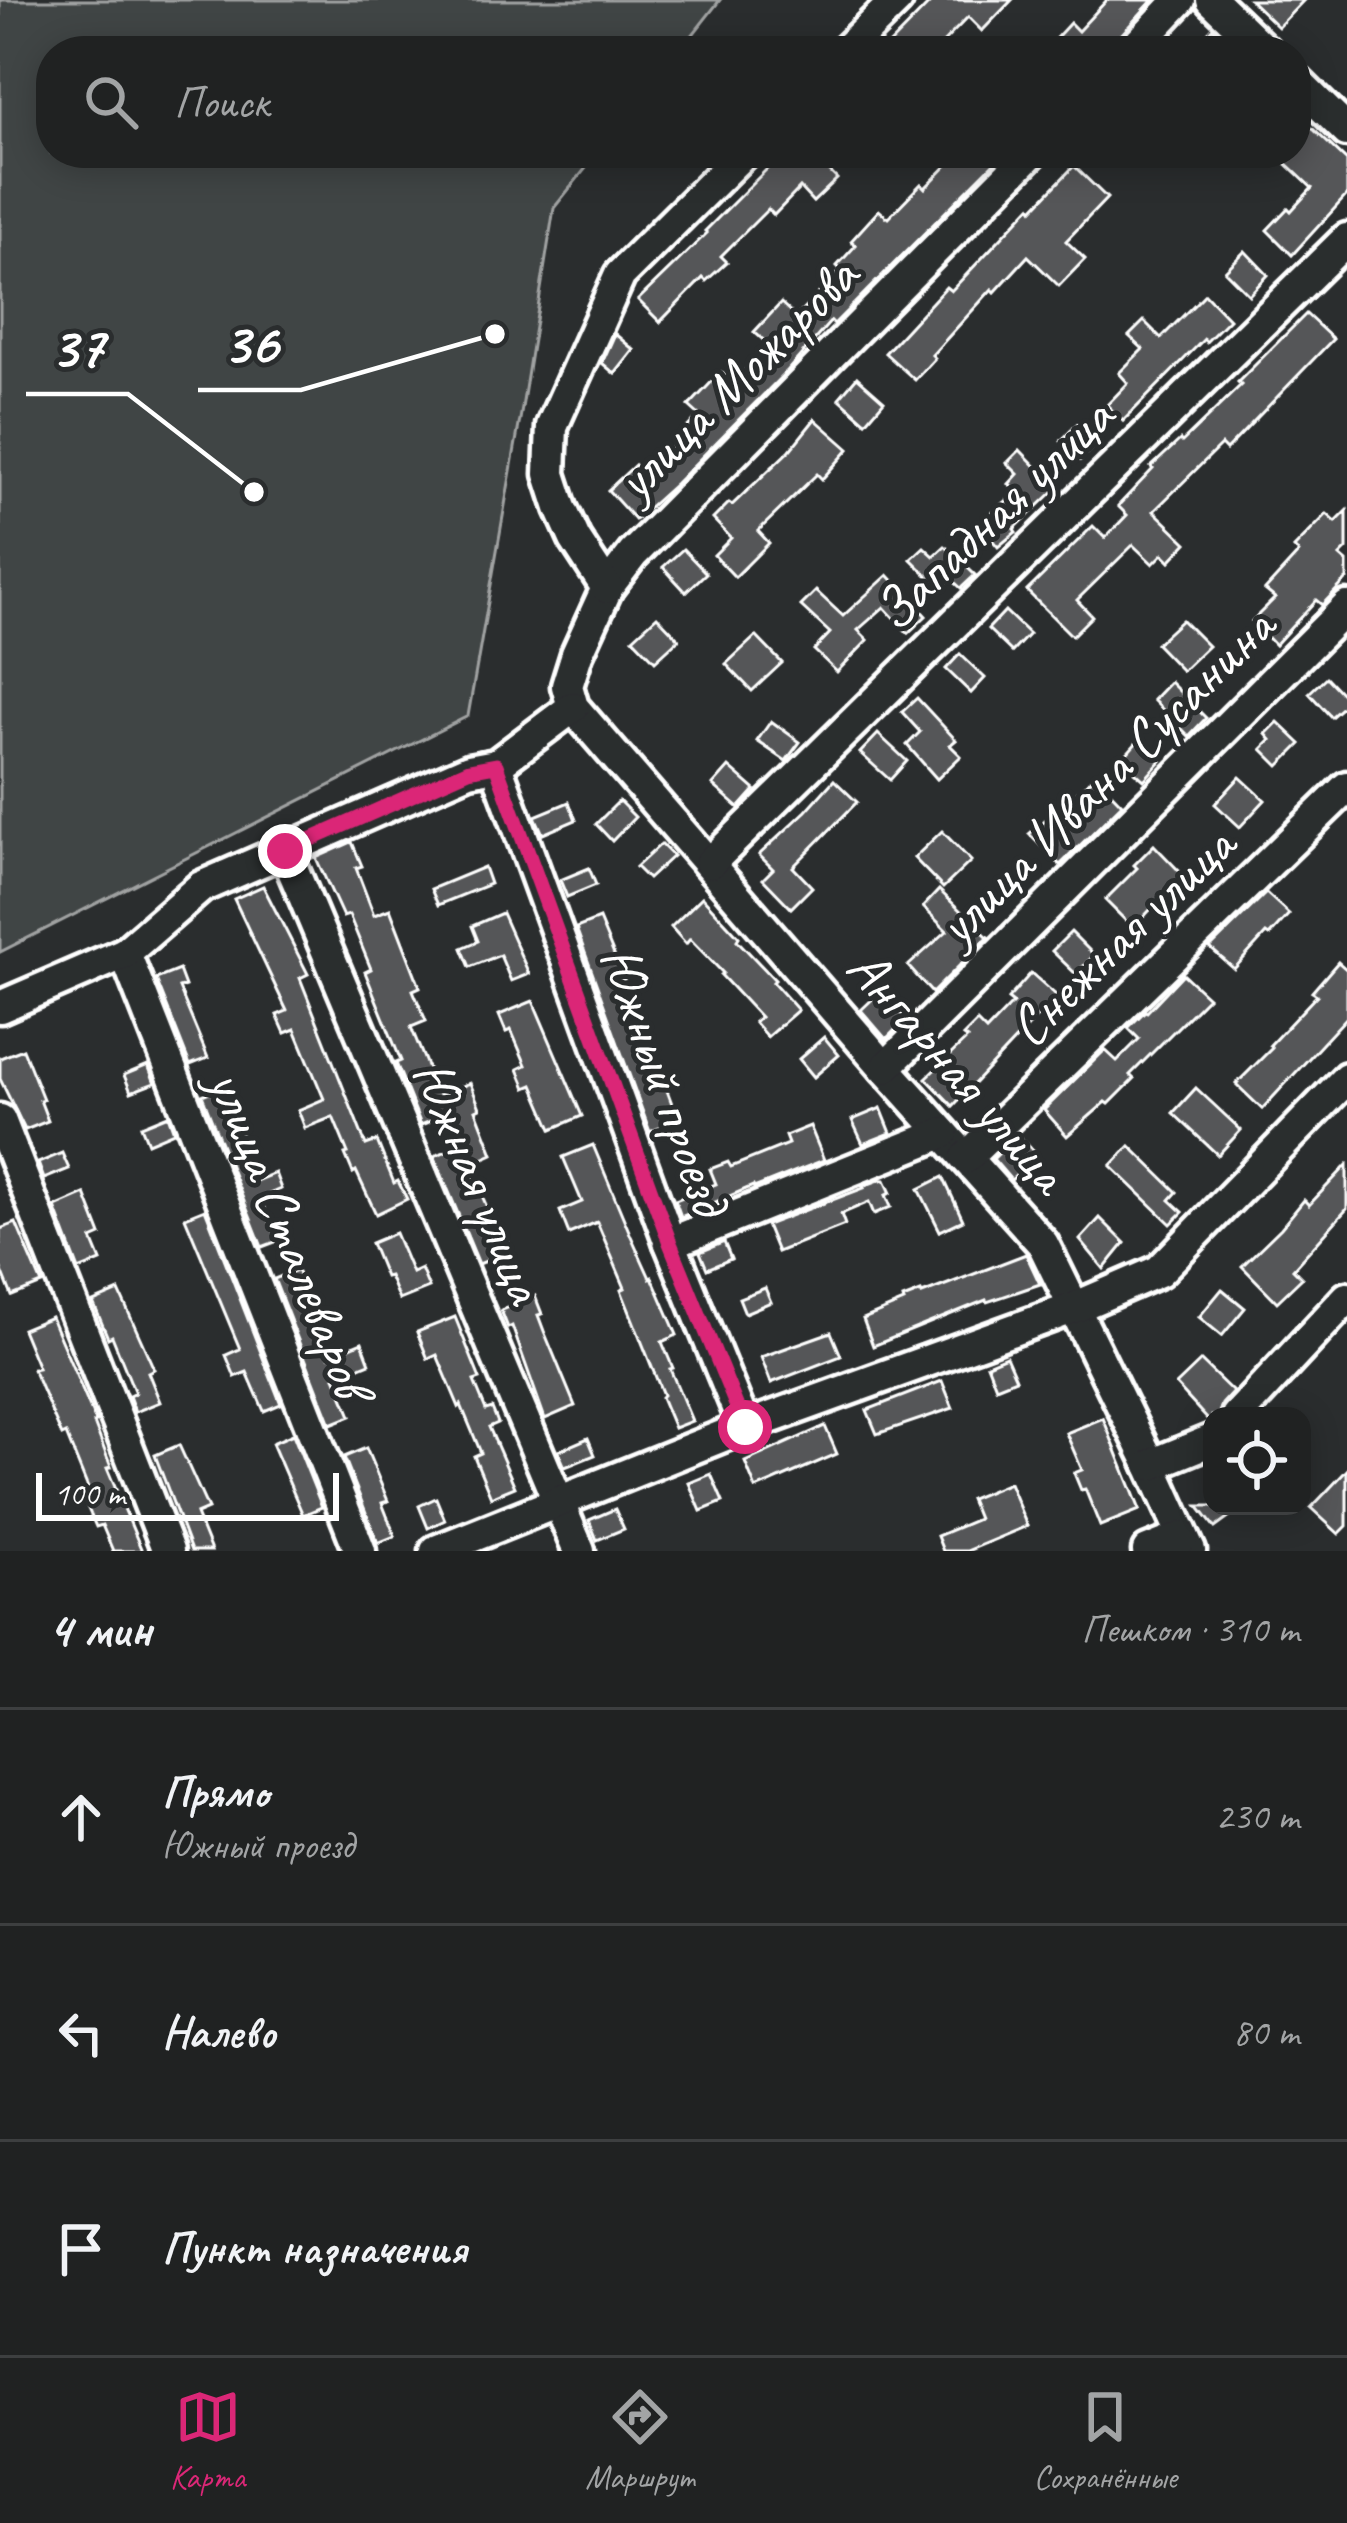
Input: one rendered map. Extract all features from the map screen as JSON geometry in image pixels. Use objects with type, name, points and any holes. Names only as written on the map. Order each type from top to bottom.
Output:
[{"type":"street","points":[[860,36],[897,0]]},
{"type":"street","points":[[1146,36],[1180,0]]},
{"type":"street","points":[[1212,0],[1249,36]]},
{"type":"street","points":[[1311,96],[1347,131]]},
{"type":"street","points":[[607,588],[574,539],[561,508],[550,474],[552,427],[620,275],[728,168]]},
{"type":"street","name":"улица Можарова","points":[[573,706],[567,686],[577,654],[607,588],[633,554],[1016,168]]},
{"type":"street","name":"Западная улица","points":[[710,863],[1347,238]]},
{"type":"street","name":"улица Ивана Сусанина","points":[[885,1067],[1347,607]]},
{"type":"street","points":[[0,1007],[124,953],[201,887],[469,770],[496,765],[573,706]]},
{"type":"street","name":"Ангарная улица","points":[[573,706],[1043,1244],[1186,1544]]},
{"type":"street","name":"Южный проезд","points":[[496,765],[670,1243],[745,1427]]},
{"type":"street","name":"Снежная улица","points":[[966,1158],[1347,787]]},
{"type":"street","name":"Южная улица","points":[[285,851],[580,1551]]},
{"type":"street","name":"улица Сталеваров","points":[[124,953],[360,1551]]},
{"type":"street","points":[[436,1551],[745,1427],[1076,1307],[1159,1270],[1347,1078]]},
{"type":"street","points":[[0,1120],[168,1551]]},
{"type":"street","points":[[670,1243],[943,1133]]},
{"type":"street","points":[[1245,1407],[1347,1298]]},
{"type":"street","points":[[1151,1465],[1203,1444]]},
{"type":"street","points":[[1148,1551],[1186,1544]]},
{"type":"shaded area","points":[[0,0],[720,0],[692,36],[36,36],[36,168],[586,168],[554,208],[468,716],[0,952]]},
{"type":"building","points":[[933,0],[1012,0],[982,31],[968,17],[950,36],[898,36]]},
{"type":"building","points":[[1107,0],[1153,0],[1120,36],[1058,36],[1070,23],[1078,31]]},
{"type":"building","points":[[1250,0],[1304,0],[1278,27]]},
{"type":"building","points":[[1311,127],[1347,161],[1347,195],[1292,255],[1267,230],[1312,188],[1291,168],[1311,168]]},
{"type":"building","points":[[768,168],[826,168],[837,179],[813,202],[800,188],[774,215],[768,209],[721,256],[727,262],[706,281],[703,278],[660,322],[638,300]]},
{"type":"building","points":[[944,168],[989,168],[635,520],[608,490],[635,465],[644,475],[685,434],[699,415],[689,406],[721,372],[733,383],[768,344],[754,332],[781,303],[796,317],[841,270],[837,266],[856,245],[851,241],[879,210],[888,218],[921,184],[925,188]]},
{"type":"building","points":[[1072,168],[1107,198],[1066,241],[1085,259],[1059,286],[1028,256],[995,292],[992,289],[915,380],[885,353],[946,287],[951,291],[1031,206],[1033,209]]},
{"type":"building","points":[[1245,251],[1268,275],[1249,295],[1225,271]]},
{"type":"building","points":[[1205,294],[1229,319],[1123,421],[1107,405],[1128,383],[1119,373],[1143,349],[1129,336],[1144,321],[1161,338]]},
{"type":"building","points":[[1306,314],[1333,339],[1226,450],[1221,445],[1154,511],[1187,543],[1170,561],[1163,554],[1153,564],[1133,545],[1077,600],[1092,616],[1072,636],[1027,591],[1093,526],[1105,538],[1127,515],[1118,506],[1151,467],[1241,385],[1238,382]]},
{"type":"building","points":[[615,334],[634,350],[615,374],[602,363]]},
{"type":"building","points":[[857,377],[884,401],[866,422],[839,398]]},
{"type":"building","points":[[815,419],[849,449],[822,479],[817,474],[758,531],[769,543],[735,577],[714,555],[731,538],[713,519],[790,450]]},
{"type":"building","points":[[1077,424],[1096,443],[1080,460],[1061,441]]},
{"type":"building","points":[[1020,450],[1057,488],[998,547],[979,524],[1017,492],[1009,484],[1018,474],[1007,463]]},
{"type":"building","points":[[1347,511],[1347,549],[1340,556],[1347,562],[1347,579],[1322,605],[1316,600],[1275,645],[1252,621],[1275,598],[1265,590],[1299,553],[1294,548],[1327,514],[1336,522]]},
{"type":"building","points":[[945,546],[975,575],[961,588],[951,579],[941,589],[911,559],[924,547],[934,556]]},
{"type":"building","points":[[683,549],[706,573],[686,592],[663,567]]},
{"type":"building","points":[[888,575],[926,616],[908,633],[884,607],[858,630],[868,640],[837,672],[814,650],[830,633],[801,606],[816,591],[843,616]]},
{"type":"building","points":[[1005,611],[1029,634],[1012,652],[988,629]]},
{"type":"building","points":[[657,616],[679,639],[655,661],[633,638]]},
{"type":"building","points":[[1182,620],[1208,646],[1182,671],[1156,644]]},
{"type":"building","points":[[756,636],[782,663],[752,691],[726,664]]},
{"type":"building","points":[[960,654],[985,678],[971,693],[946,669]]},
{"type":"building","points":[[1326,677],[1347,699],[1331,717],[1309,693]]},
{"type":"building","points":[[1170,682],[1206,718],[1189,736],[1153,700]]},
{"type":"building","points":[[917,698],[956,740],[950,745],[961,756],[937,779],[907,745],[920,732],[902,712]]},
{"type":"building","points":[[771,721],[800,742],[786,761],[757,741]]},
{"type":"building","points":[[1278,722],[1301,744],[1279,766],[1262,749],[1271,740],[1266,734]]},
{"type":"building","points":[[878,734],[907,761],[890,780],[860,753]]},
{"type":"building","points":[[1138,741],[1161,761],[1144,780],[1121,760]]},
{"type":"building","points":[[729,767],[755,790],[739,808],[713,785]]},
{"type":"building","points":[[1095,776],[1122,804],[1060,865],[1029,834]]},
{"type":"building","points":[[1240,777],[1265,800],[1240,827],[1215,804]]},
{"type":"building","points":[[834,780],[857,802],[793,867],[812,887],[791,908],[763,879],[773,869],[759,855]]},
{"type":"building","points":[[619,801],[635,817],[612,841],[596,824]]},
{"type":"building","points":[[569,802],[576,820],[543,834],[535,816]]},
{"type":"building","points":[[942,831],[971,861],[943,888],[914,858]]},
{"type":"building","points":[[352,842],[362,866],[356,868],[374,915],[390,909],[420,987],[413,990],[426,1021],[411,1027],[439,1095],[470,1083],[480,1108],[476,1110],[493,1154],[469,1165],[498,1233],[503,1231],[511,1251],[479,1264],[434,1156],[465,1144],[453,1112],[421,1125],[365,972],[371,969],[349,915],[343,917],[316,858]]},
{"type":"building","points":[[661,844],[673,856],[648,879],[636,867]]},
{"type":"building","points":[[1154,845],[1183,875],[1133,928],[1105,900]]},
{"type":"building","points":[[484,867],[490,884],[438,905],[431,889]]},
{"type":"building","points":[[589,868],[596,885],[567,897],[560,880]]},
{"type":"building","points":[[263,886],[308,974],[300,978],[366,1145],[377,1141],[394,1183],[398,1181],[407,1199],[376,1214],[356,1171],[353,1173],[333,1117],[305,1128],[298,1110],[324,1099],[295,1029],[285,1033],[277,1015],[287,1011],[234,899]]},
{"type":"building","points":[[939,890],[988,937],[932,993],[908,966],[947,931],[923,907]]},
{"type":"building","points":[[1266,893],[1289,914],[1234,969],[1210,948]]},
{"type":"building","points":[[702,897],[798,1010],[767,1037],[754,1022],[760,1017],[723,973],[690,939],[686,944],[671,927]]},
{"type":"building","points":[[502,913],[529,974],[511,981],[500,955],[470,967],[462,948],[478,941],[472,926]]},
{"type":"building","points":[[599,919],[624,979],[612,984],[641,1055],[652,1050],[678,1120],[650,1132],[576,928]]},
{"type":"building","points":[[1071,932],[1094,955],[1076,974],[1052,951]]},
{"type":"building","points":[[1338,962],[1347,970],[1347,1017],[1262,1109],[1236,1084],[1317,995],[1312,992]]},
{"type":"building","points":[[179,970],[185,986],[179,988],[208,1058],[190,1065],[156,979]]},
{"type":"building","points":[[1031,973],[1057,996],[953,1106],[926,1078],[967,1039],[963,1036],[977,1022],[986,1031],[1013,1003],[1008,999]]},
{"type":"building","points":[[1183,974],[1208,997],[1130,1075],[1134,1079],[1109,1104],[1067,1136],[1044,1110],[1105,1050],[1117,1061],[1139,1039],[1128,1028]]},
{"type":"building","points":[[880,992],[906,1019],[886,1039],[861,1010]]},
{"type":"building","points":[[533,1001],[582,1116],[552,1129],[533,1085],[526,1088],[518,1069],[526,1065],[499,1015]]},
{"type":"building","points":[[824,1037],[839,1055],[814,1077],[799,1059]]},
{"type":"building","points":[[23,1049],[48,1121],[25,1130],[0,1079],[0,1058]]},
{"type":"building","points":[[148,1065],[155,1083],[131,1092],[124,1075]]},
{"type":"building","points":[[1196,1088],[1241,1130],[1218,1155],[1173,1113]]},
{"type":"building","points":[[214,1090],[233,1135],[240,1132],[248,1150],[241,1152],[253,1182],[275,1173],[281,1189],[260,1198],[278,1241],[262,1247],[202,1095]]},
{"type":"building","points":[[881,1108],[891,1133],[863,1144],[852,1120]]},
{"type":"building","points":[[168,1115],[174,1132],[148,1143],[141,1126]]},
{"type":"building","points":[[810,1126],[824,1160],[681,1217],[675,1200],[716,1184],[710,1169],[728,1162],[731,1167],[788,1144],[785,1136]]},
{"type":"building","points":[[1018,1135],[1038,1156],[1011,1180],[993,1159]]},
{"type":"building","points":[[593,1145],[677,1335],[662,1342],[692,1421],[674,1428],[597,1222],[569,1234],[560,1211],[582,1202],[563,1157]]},
{"type":"building","points":[[1130,1146],[1177,1192],[1170,1200],[1183,1212],[1171,1224],[1111,1166]]},
{"type":"building","points":[[62,1153],[69,1169],[44,1179],[38,1163]]},
{"type":"building","points":[[1347,1165],[1347,1209],[1293,1269],[1302,1278],[1277,1302],[1242,1266],[1304,1200],[1309,1205]]},
{"type":"building","points":[[943,1177],[963,1220],[940,1231],[919,1189]]},
{"type":"building","points":[[885,1180],[891,1193],[886,1195],[891,1207],[874,1214],[869,1202],[841,1214],[845,1225],[777,1252],[766,1225]]},
{"type":"building","points":[[85,1194],[101,1235],[92,1239],[101,1261],[79,1270],[55,1207]]},
{"type":"building","points":[[205,1209],[281,1404],[264,1411],[247,1372],[235,1377],[226,1355],[240,1349],[185,1217]]},
{"type":"building","points":[[1100,1218],[1125,1243],[1104,1269],[1080,1240]]},
{"type":"building","points":[[16,1223],[42,1284],[12,1296],[0,1266],[0,1229]]},
{"type":"building","points":[[395,1233],[412,1273],[421,1269],[429,1288],[399,1300],[371,1243]]},
{"type":"building","points":[[724,1242],[731,1259],[707,1269],[700,1252]]},
{"type":"building","points":[[1026,1254],[1040,1284],[986,1300],[873,1346],[863,1319],[903,1299]]},
{"type":"building","points":[[297,1270],[329,1356],[362,1342],[370,1363],[335,1377],[351,1416],[331,1424],[274,1279]]},
{"type":"building","points":[[765,1288],[771,1302],[745,1313],[739,1298]]},
{"type":"building","points":[[1222,1289],[1245,1308],[1222,1336],[1199,1317]]},
{"type":"building","points":[[119,1291],[154,1369],[148,1372],[160,1402],[135,1412],[129,1396],[135,1393],[93,1302]]},
{"type":"building","points":[[535,1296],[542,1314],[538,1315],[575,1406],[545,1419],[512,1326],[508,1328],[501,1310]]},
{"type":"building","points":[[51,1317],[96,1422],[111,1467],[107,1468],[142,1551],[113,1551],[102,1525],[96,1527],[87,1506],[94,1503],[33,1369],[38,1368],[22,1329]]},
{"type":"building","points":[[455,1317],[480,1379],[474,1381],[486,1410],[492,1408],[498,1423],[489,1427],[515,1487],[491,1497],[474,1456],[481,1453],[461,1405],[437,1355],[428,1359],[417,1332]]},
{"type":"building","points":[[831,1332],[841,1356],[771,1383],[761,1357]]},
{"type":"building","points":[[1006,1356],[1016,1379],[996,1387],[987,1364]]},
{"type":"building","points":[[1201,1361],[1233,1392],[1221,1407],[1203,1407],[1203,1414],[1176,1385]]},
{"type":"building","points":[[942,1381],[953,1408],[877,1434],[867,1410]]},
{"type":"building","points":[[1103,1418],[1140,1510],[1100,1526],[1074,1473],[1082,1470],[1066,1433]]},
{"type":"building","points":[[825,1426],[837,1454],[756,1489],[745,1462]]},
{"type":"building","points":[[293,1434],[322,1507],[303,1515],[272,1443]]},
{"type":"building","points":[[588,1438],[595,1455],[565,1467],[558,1451]]},
{"type":"building","points":[[179,1445],[208,1509],[196,1514],[211,1551],[191,1551],[155,1455]]},
{"type":"building","points":[[366,1448],[388,1501],[382,1503],[395,1536],[378,1543],[344,1457]]},
{"type":"building","points":[[1347,1470],[1347,1526],[1339,1534],[1311,1508]]},
{"type":"building","points":[[711,1474],[723,1502],[701,1511],[689,1483]]},
{"type":"building","points":[[1009,1483],[1027,1526],[967,1551],[943,1551],[937,1536],[978,1519],[970,1499]]},
{"type":"building","points":[[436,1498],[445,1520],[428,1528],[419,1506]]},
{"type":"building","points":[[615,1509],[624,1529],[597,1540],[589,1520]]},
{"type":"building","points":[[1205,1515],[1233,1515],[1215,1528]]},
{"type":"place","name":"36","points":[[495,334]]},
{"type":"place","name":"37","points":[[254,492]]},
{"type":"route","points":[[285,851],[469,770],[496,765],[670,1243],[745,1427]]}]
